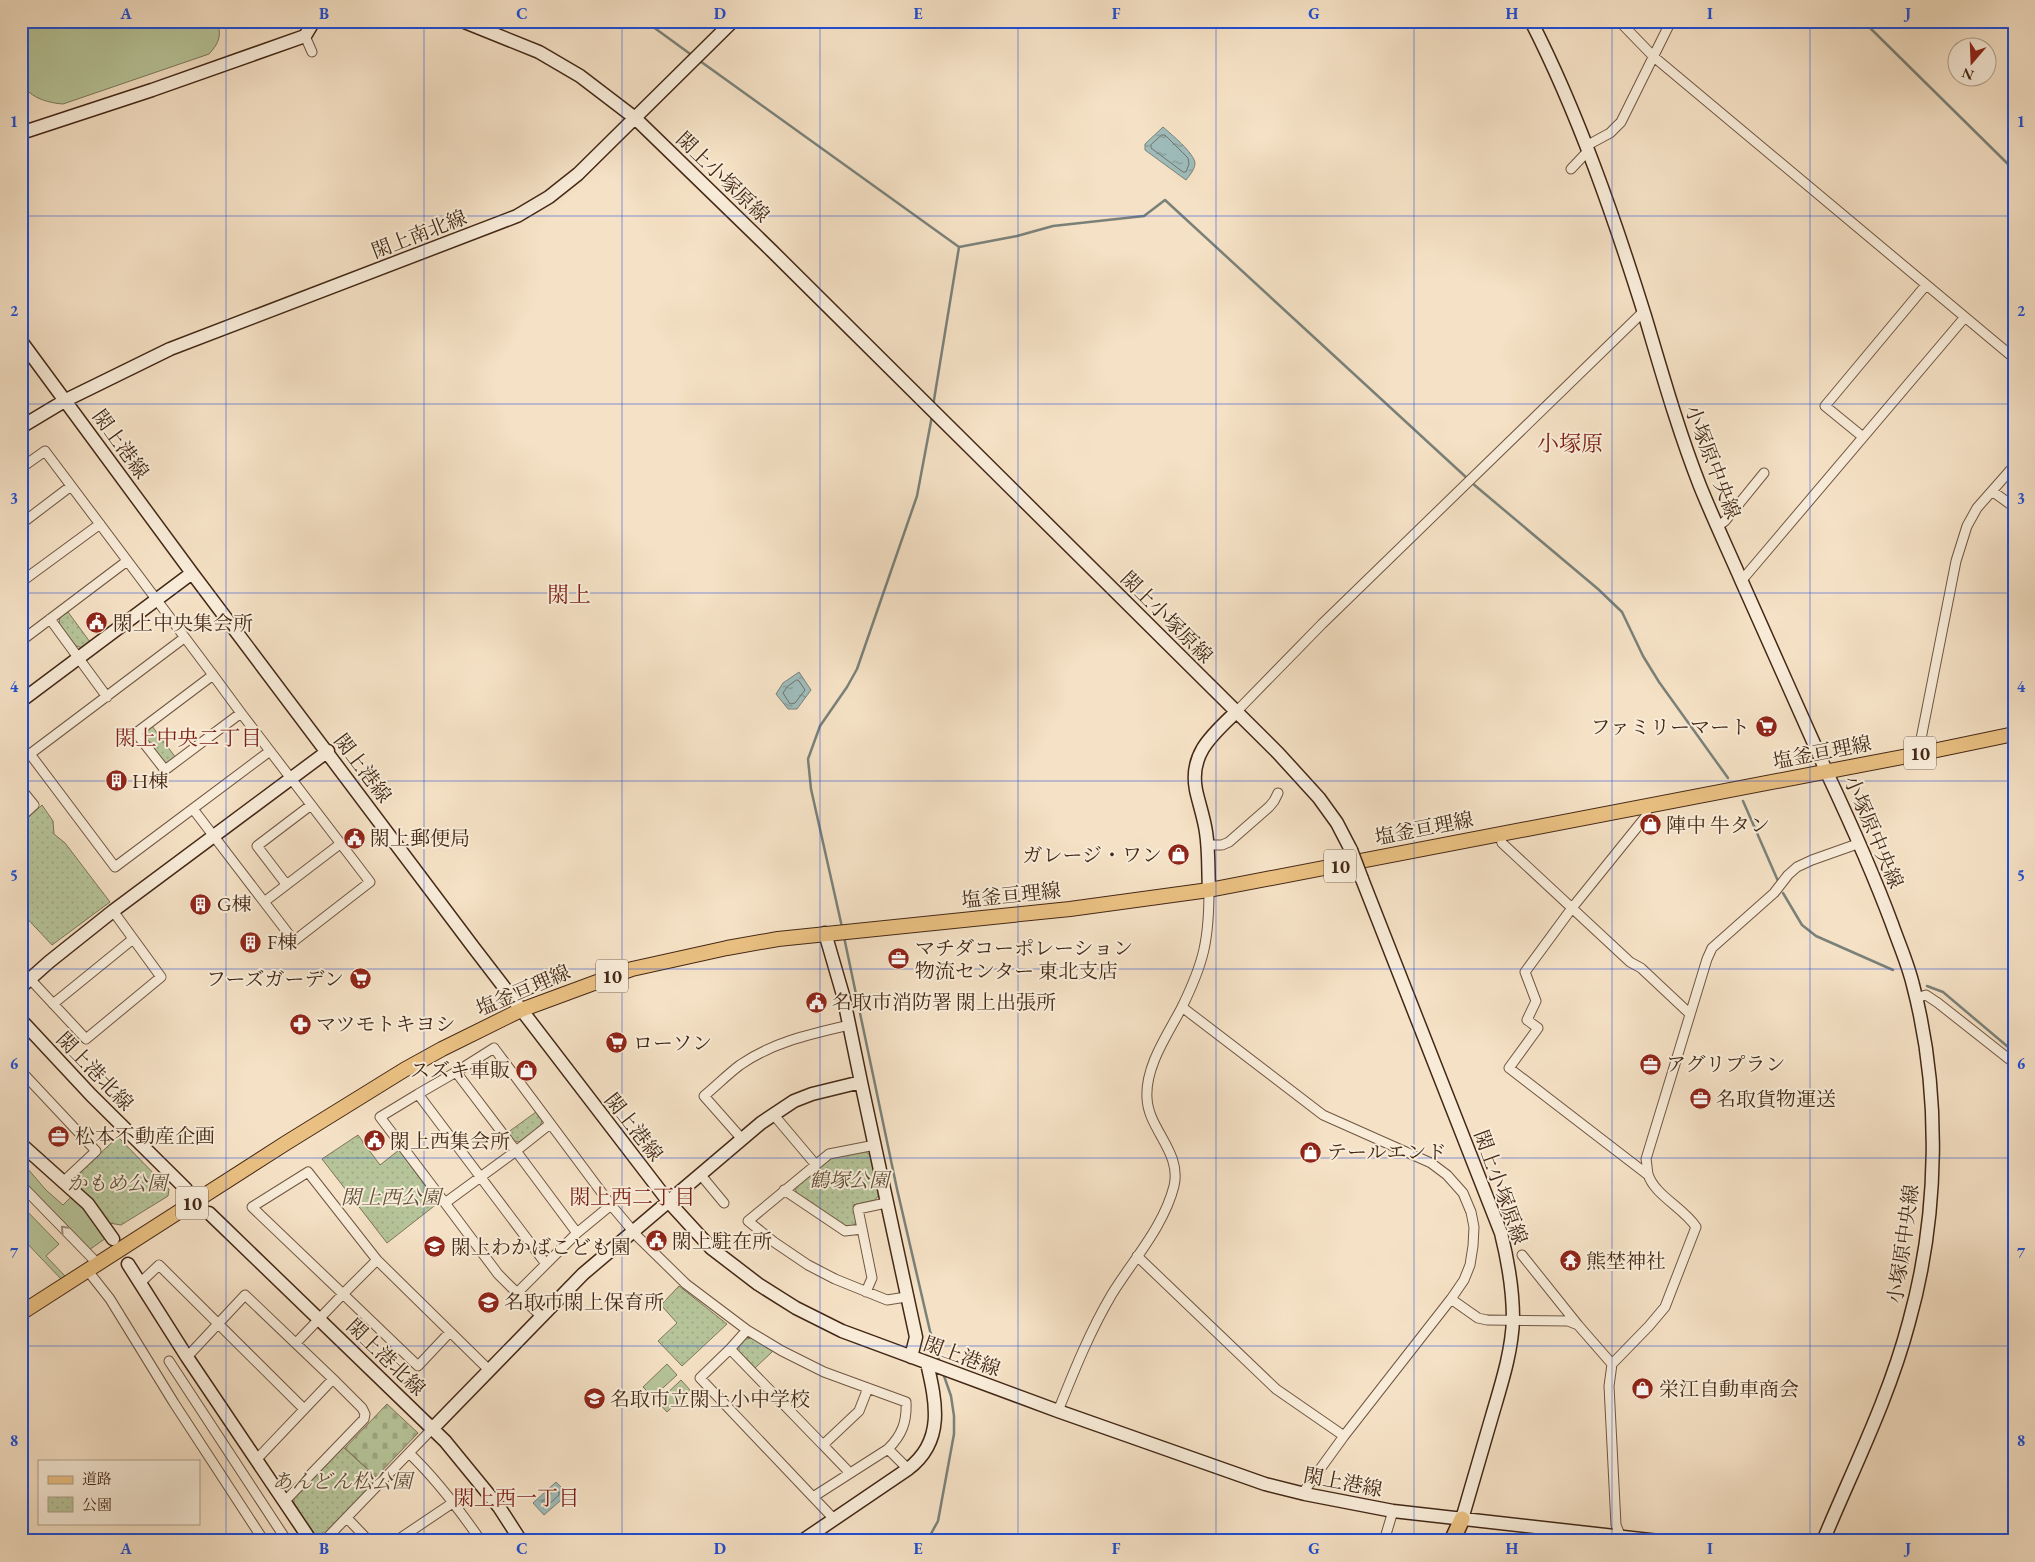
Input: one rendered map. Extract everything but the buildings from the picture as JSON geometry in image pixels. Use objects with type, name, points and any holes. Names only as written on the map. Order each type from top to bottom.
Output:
[{"type":"highway","points":[[1452,1541],[1462,1519]]},
{"type":"highway","points":[[1462,1519],[1463,1541]]},
{"type":"main road","name":"塩釜亘理線","points":[[89,1270],[361,1095],[434,1053],[521,1010],[632,969],[735,946],[837,931],[1070,909],[1209,890],[1827,772],[2014,734]]},
{"type":"main road","name":"10","points":[[21,1313],[89,1270]]},
{"type":"street","points":[[21,133],[152,90],[305,36],[314,21]]},
{"type":"street","name":"閖上小塚原線","points":[[462,21],[539,52],[580,76],[635,118],[1236,712],[1319,798],[1336,823],[1351,850],[1501,1233],[1507,1258],[1512,1287],[1513,1320],[1510,1348],[1504,1377],[1462,1519]]},
{"type":"street","name":"閖上南北線","points":[[21,427],[66,400],[170,349],[517,216],[549,197],[578,174],[733,21]]},
{"type":"street","name":"小塚原中央線","points":[[1531,21],[1546,51],[1587,149],[1643,312],[1675,417],[1717,527],[1860,843],[1906,962],[1916,998],[1929,1073],[1932,1139],[1931,1201],[1926,1239],[1910,1319],[1894,1373],[1823,1541]]},
{"type":"street","points":[[1619,21],[1654,57],[2014,358]]},
{"type":"street","points":[[1571,170],[1587,149],[1610,133],[1621,122],[1671,21]]},
{"type":"street","points":[[305,36],[312,52]]},
{"type":"street","points":[[1863,437],[1825,406],[1926,285]]},
{"type":"street","points":[[1058,1411],[1089,1335],[1164,1212],[1174,1184],[1175,1171],[1172,1154],[1149,1108],[1147,1090],[1153,1066],[1196,978],[1208,935],[1207,845],[1203,813],[1196,791],[1194,775],[1203,746],[1322,624],[1643,312]]},
{"type":"street","points":[[1742,580],[1965,317]]},
{"type":"street","name":"閖上港線","points":[[21,341],[192,573],[328,751],[521,1010],[668,1201],[711,1248],[777,1297],[842,1331],[911,1357],[1226,1471],[1302,1494],[1393,1511],[1659,1541]]},
{"type":"street","points":[[21,468],[45,451],[184,638],[370,882],[294,941],[193,809]]},
{"type":"street","points":[[1918,754],[1956,561],[1967,526],[1977,508],[2014,466]]},
{"type":"street","points":[[1717,527],[1725,522],[1764,473]]},
{"type":"street","points":[[21,524],[71,486]]},
{"type":"street","points":[[1992,491],[2014,506]]},
{"type":"street","points":[[21,582],[100,524]]},
{"type":"street","points":[[21,641],[127,561]]},
{"type":"street","points":[[21,701],[192,573]]},
{"type":"street","points":[[50,619],[107,696]]},
{"type":"street","points":[[184,638],[30,754],[109,860],[115,867],[270,751]]},
{"type":"street","points":[[213,675],[136,733],[165,770],[241,713]]},
{"type":"street","points":[[113,911],[161,976],[86,1039],[53,1004],[26,983],[113,911],[328,751]]},
{"type":"street","points":[[21,790],[34,805],[21,817]]},
{"type":"street","points":[[1207,845],[1222,845],[1229,842],[1268,807],[1278,793]]},
{"type":"street","points":[[286,884],[257,846],[311,805]]},
{"type":"street","points":[[1622,1538],[1616,1525],[1614,1499],[1609,1386],[1612,1364],[1665,1307],[1696,1227],[1689,1216],[1655,1187],[1648,1175],[1509,1068],[1538,1028],[1528,1020],[1536,1001],[1526,972],[1572,908],[1647,815],[1645,807]]},
{"type":"street","points":[[1500,834],[1502,843],[1630,962],[1641,968],[1690,1014]]},
{"type":"street","points":[[1648,1175],[1646,1158],[1712,948],[1774,894],[1797,867],[1860,843]]},
{"type":"street","points":[[264,902],[340,844]]},
{"type":"street","points":[[837,931],[850,1026],[916,1339],[911,1357]]},
{"type":"street","points":[[53,1004],[133,939]]},
{"type":"street","points":[[1916,998],[1926,995],[2014,1063]]},
{"type":"street","points":[[1182,1007],[1323,1115],[1431,1163],[1447,1175],[1463,1193],[1471,1212],[1474,1227],[1473,1246],[1470,1265],[1464,1280],[1344,1436],[1302,1494]]},
{"type":"street","name":"閖上港北線","points":[[21,1020],[91,1095],[186,1189]]},
{"type":"street","points":[[742,1139],[704,1096],[740,1065],[771,1047],[805,1035],[850,1026]]},
{"type":"street","points":[[541,1316],[498,1274],[380,1117],[494,1048],[632,1231],[686,1284],[747,1330],[782,1351],[824,1372],[906,1402],[907,1413],[903,1430],[897,1440],[888,1449],[813,1497]]},
{"type":"street","points":[[21,1071],[96,1151],[64,1181]]},
{"type":"street","points":[[456,1072],[577,1233]]},
{"type":"street","points":[[324,1541],[582,1274],[632,1231],[772,1114],[794,1101],[812,1094],[861,1082]]},
{"type":"street","points":[[418,1094],[546,1264]]},
{"type":"street","points":[[772,1114],[816,1165]]},
{"type":"street","points":[[445,1203],[550,1124]]},
{"type":"street","points":[[21,1144],[88,1204],[113,1239]]},
{"type":"street","points":[[875,1145],[829,1154],[748,1222],[808,1265],[887,1300],[906,1297]]},
{"type":"street","points":[[450,1332],[418,1366],[252,1207],[308,1172],[376,1260],[450,1332],[489,1370]]},
{"type":"street","points":[[700,1174],[724,1202]]},
{"type":"street","points":[[21,1186],[110,1299],[174,1403],[264,1541]]},
{"type":"street","points":[[784,1190],[845,1231],[862,1229]]},
{"type":"street","points":[[866,1292],[872,1278],[858,1209],[886,1203]]},
{"type":"street","points":[[517,1293],[577,1233],[611,1205]]},
{"type":"street","name":"閖上港北線","points":[[209,1213],[432,1428],[469,1468],[522,1541]]},
{"type":"street","points":[[1522,1255],[1612,1364]]},
{"type":"street","points":[[1137,1256],[1276,1389],[1344,1436]]},
{"type":"street","points":[[296,1343],[376,1260]]},
{"type":"street","points":[[128,1264],[186,1356],[311,1541]]},
{"type":"street","points":[[140,1283],[159,1265],[304,1409]]},
{"type":"street","points":[[186,1356],[245,1295],[362,1408],[365,1414],[364,1419],[285,1501]]},
{"type":"street","points":[[1451,1299],[1478,1318],[1568,1321],[1578,1325]]},
{"type":"street","points":[[747,1330],[700,1378],[834,1520]]},
{"type":"street","points":[[730,1349],[850,1473]]},
{"type":"street","points":[[169,1361],[287,1541]]},
{"type":"street","points":[[802,1541],[908,1470],[923,1455],[934,1431],[936,1416],[936,1366]]},
{"type":"street","points":[[257,1459],[333,1379]]},
{"type":"street","points":[[823,1445],[859,1411],[868,1388]]},
{"type":"street","points":[[888,1449],[908,1470]]},
{"type":"street","points":[[409,1453],[431,1474],[454,1502],[481,1541]]},
{"type":"street","points":[[396,1541],[454,1502]]},
{"type":"street","points":[[1384,1541],[1393,1511]]},
{"type":"street","points":[[347,1518],[370,1541]]},
{"type":"green space","points":[[21,21],[217,21],[219,35],[217,43],[209,54],[63,104],[38,98],[24,86],[21,80],[20,69]]},
{"type":"green space","points":[[68,612],[90,642],[83,648],[76,646],[59,624],[60,617]]},
{"type":"green space","points":[[152,726],[176,758],[169,763],[163,762],[144,738],[145,732]]},
{"type":"green space","points":[[42,805],[53,821],[54,834],[65,843],[110,902],[52,945],[21,912],[21,824]]},
{"type":"green space","points":[[536,1112],[542,1120],[540,1127],[519,1142],[514,1141],[507,1133]]},
{"type":"green space","name":"閖上西公園","points":[[358,1135],[380,1165],[399,1150],[438,1203],[387,1243],[322,1159]]},
{"type":"green space","name":"かもめ公園","points":[[118,1137],[169,1189],[168,1196],[121,1225],[109,1223],[75,1185],[74,1177]]},
{"type":"green space","name":"鶴塚公園","points":[[865,1151],[870,1155],[879,1195],[875,1200],[853,1205],[856,1221],[854,1226],[847,1227],[797,1195],[795,1187],[832,1158]]},
{"type":"green space","points":[[21,1161],[46,1190],[63,1205],[72,1196],[89,1214],[106,1238],[89,1250],[21,1182]]},
{"type":"green space","points":[[21,1205],[59,1244],[46,1256],[65,1276],[61,1279],[21,1237]]},
{"type":"green space","points":[[679,1286],[727,1324],[682,1366],[658,1341],[677,1323],[661,1305]]},
{"type":"green space","points":[[752,1338],[773,1351],[755,1368],[739,1351],[739,1344],[746,1339]]},
{"type":"green space","points":[[667,1364],[677,1375],[653,1397],[643,1387]]},
{"type":"green space","points":[[681,1380],[690,1390],[667,1412],[658,1402]]},
{"type":"green space","points":[[387,1404],[418,1433],[376,1477],[345,1448]]},
{"type":"green space","name":"あんどん松公園","points":[[342,1446],[378,1479],[322,1537],[315,1536],[294,1503],[294,1496]]},
{"type":"water","points":[[1163,127],[1182,144],[1194,159],[1194,167],[1186,180],[1145,150],[1145,144]]},
{"type":"water","points":[[799,672],[811,690],[797,709],[788,709],[776,694],[783,683]]},
{"type":"water","points":[[556,1482],[568,1494],[544,1515],[533,1503]]},
{"type":"waterway","points":[[645,21],[693,56]]},
{"type":"waterway","points":[[1863,21],[2014,170]]},
{"type":"waterway","points":[[700,61],[959,247],[933,406]]},
{"type":"waterway","points":[[959,247],[1017,236],[1053,226],[1144,216],[1165,200],[1468,479]]},
{"type":"waterway","points":[[842,927],[811,789],[808,759],[820,726],[857,669],[917,496],[932,416]]},
{"type":"waterway","points":[[1472,483],[1598,589],[1622,612],[1643,656],[1659,682],[1728,778]]},
{"type":"waterway","points":[[1743,801],[1778,881]]},
{"type":"waterway","points":[[1783,893],[1802,925],[1816,936],[1893,970]]},
{"type":"waterway","points":[[844,937],[897,1189],[930,1331],[940,1363]]},
{"type":"waterway","points":[[1927,986],[1943,992],[2014,1052]]},
{"type":"waterway","points":[[927,1541],[938,1521],[954,1434],[951,1396],[943,1373]]},
{"type":"tunnel","points":[[186,1189],[209,1213]]},
{"type":"place","name":"閖上中央集会所","points":[[97,623]]},
{"type":"place","name":"ファミリーマート","points":[[1766,727]]},
{"type":"place","name":"H棟","points":[[116,781]]},
{"type":"place","name":"陣中 牛タン","points":[[1650,825]]},
{"type":"place","name":"閖上郵便局","points":[[354,838]]},
{"type":"place","name":"ガレージ・ワン","points":[[1178,855]]},
{"type":"place","name":"G棟","points":[[201,904]]},
{"type":"place","name":"F棟","points":[[251,942]]},
{"type":"place","name":"マチダコーポレーション 物流センター 東北支店","points":[[899,959]]},
{"type":"place","name":"フーズガーデン","points":[[360,979]]},
{"type":"place","name":"名取市消防署 閖上出張所","points":[[816,1002]]},
{"type":"place","name":"マツモトキヨシ","points":[[300,1024]]},
{"type":"place","name":"ローソン","points":[[617,1043]]},
{"type":"place","name":"アグリプラン","points":[[1650,1064]]},
{"type":"place","name":"スズキ車販","points":[[526,1070]]},
{"type":"place","name":"名取貨物運送","points":[[1700,1099]]},
{"type":"place","name":"松本不動産企画","points":[[59,1136]]},
{"type":"place","name":"閖上西集会所","points":[[374,1141]]},
{"type":"place","name":"テールエンド","points":[[1311,1152]]},
{"type":"place","name":"閖上駐在所","points":[[656,1241]]},
{"type":"place","name":"閖上わかばこども園","points":[[435,1247]]},
{"type":"place","name":"熊埜神社","points":[[1570,1261]]},
{"type":"place","name":"名取市閖上保育所","points":[[488,1302]]},
{"type":"place","name":"栄江自動車商会","points":[[1643,1389]]},
{"type":"place","name":"名取市立閖上小中学校","points":[[594,1399]]},
{"type":"district","name":"小塚原","points":[[1570,443]]},
{"type":"district","name":"閖上","points":[[569,594]]},
{"type":"district","name":"閖上中央二丁目","points":[[188,738]]},
{"type":"district","name":"閖上西二丁目","points":[[632,1197]]},
{"type":"district","name":"閖上西一丁目","points":[[516,1498]]}]
